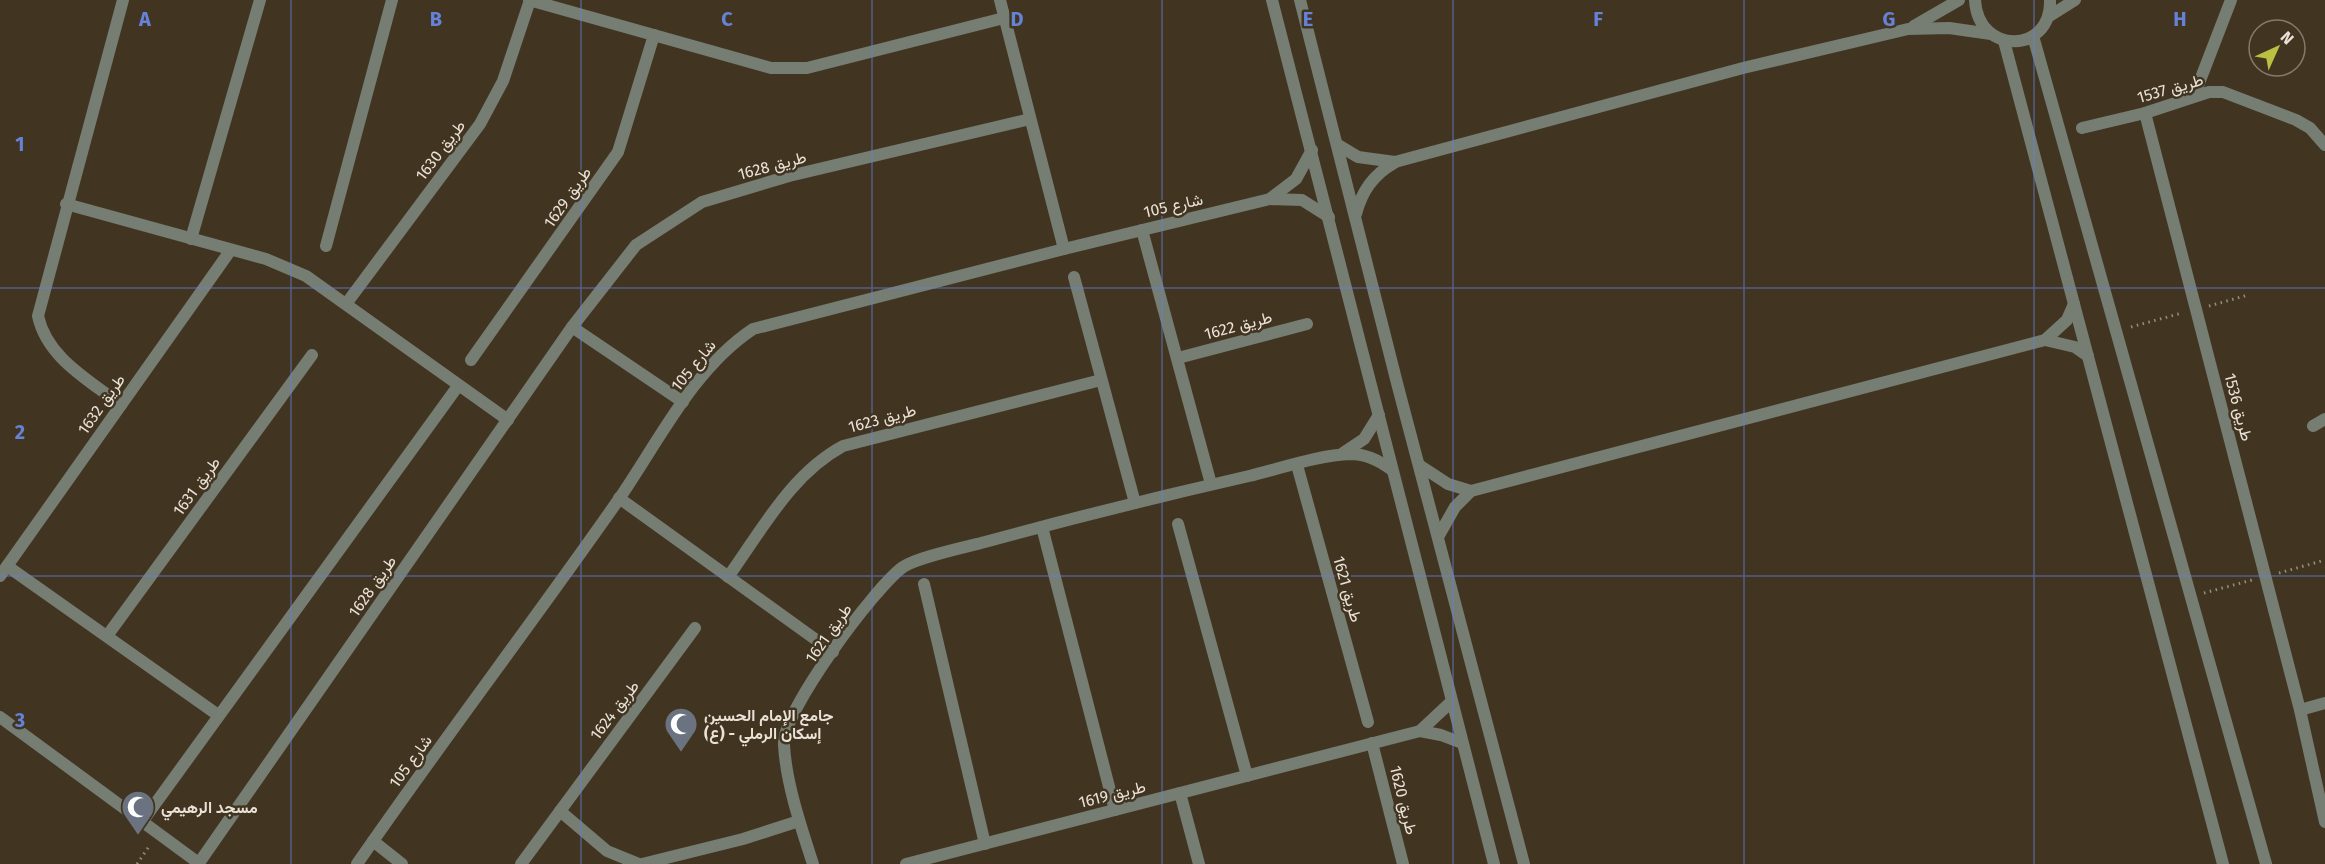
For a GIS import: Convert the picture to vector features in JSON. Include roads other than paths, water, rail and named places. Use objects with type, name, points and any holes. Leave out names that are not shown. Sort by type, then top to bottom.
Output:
[{"type":"street","points":[[121,405],[50,348],[41,333],[38,316],[66,204],[123,0]]},
{"type":"street","points":[[190,238],[260,0]]},
{"type":"street","points":[[326,246],[392,0]]},
{"type":"street","points":[[529,0],[771,68],[807,68],[1004,18]]},
{"type":"street","name":"طريق 1630","points":[[346,303],[480,124],[503,81],[529,0]]},
{"type":"street","points":[[1000,0],[1064,249]]},
{"type":"street","points":[[1272,0],[1494,864]]},
{"type":"street","points":[[1300,0],[1524,864]]},
{"type":"street","points":[[1908,29],[1959,0]]},
{"type":"street","points":[[1975,0],[1978,19],[1991,34]]},
{"type":"street","points":[[2048,17],[2050,0]]},
{"type":"street","points":[[1356,216],[1365,189],[1373,178],[1395,162],[1743,68],[1908,29],[1949,28],[2019,41],[2032,36],[2048,17],[2075,0]]},
{"type":"street","points":[[2194,96],[2231,0]]},
{"type":"street","name":"طريق 1629","points":[[471,360],[618,152],[654,35]]},
{"type":"street","points":[[2032,36],[2265,864]]},
{"type":"street","points":[[2004,40],[2223,864]]},
{"type":"street","name":"طريق 1537","points":[[2082,128],[2145,113],[2209,92],[2235,96],[2296,120],[2310,128],[2325,145]]},
{"type":"street","name":"طريق 1536","points":[[2145,113],[2300,710],[2325,822]]},
{"type":"street","name":"طريق 1628","points":[[199,864],[572,327],[636,245],[702,202],[789,176],[1030,119]]},
{"type":"street","points":[[1338,145],[1358,158],[1395,162]]},
{"type":"street","name":"شارع 105","points":[[1270,199],[1296,178],[1312,150]]},
{"type":"street","name":"شارع 105","points":[[357,864],[619,498],[683,402],[729,346],[753,329],[1270,199],[1302,200],[1329,217]]},
{"type":"street","points":[[66,204],[230,251],[266,259],[306,276],[508,420]]},
{"type":"street","points":[[1142,230],[1211,484]]},
{"type":"street","name":"طريق 1632","points":[[4,571],[230,251]]},
{"type":"street","points":[[1074,277],[1135,503]]},
{"type":"street","points":[[1438,537],[1455,507],[1471,491],[2045,340],[2067,321],[2074,304]]},
{"type":"street","name":"طريق 1622","points":[[1178,358],[1307,324]]},
{"type":"street","points":[[572,327],[683,402]]},
{"type":"street","points":[[2045,340],[2075,347],[2088,356]]},
{"type":"street","name":"طريق 1631","points":[[107,636],[312,355]]},
{"type":"street","name":"طريق 1623","points":[[728,578],[803,474],[821,458],[843,446],[1101,380]]},
{"type":"street","points":[[142,822],[458,386]]},
{"type":"street","name":"طريق 1621","points":[[1340,455],[1364,439],[1379,415]]},
{"type":"street","points":[[2313,426],[2325,419]]},
{"type":"street","name":"طريق 1621","points":[[813,864],[799,821],[783,744],[788,722],[833,652],[885,582],[905,566],[1135,503],[1340,455],[1368,456],[1392,470]]},
{"type":"street","name":"طريق 1621","points":[[1297,465],[1368,722]]},
{"type":"street","points":[[1419,465],[1437,478],[1471,491]]},
{"type":"street","points":[[619,498],[833,652]]},
{"type":"street","points":[[1178,524],[1247,776]]},
{"type":"street","points":[[1042,527],[1115,810]]},
{"type":"street","points":[[4,571],[107,636],[218,715]]},
{"type":"street","points":[[924,584],[986,844]]},
{"type":"street","name":"طريق 1624","points":[[521,864],[695,628]]},
{"type":"street","name":"طريق 1619","points":[[1420,731],[1451,702]]},
{"type":"street","points":[[2300,710],[2325,703]]},
{"type":"street","points":[[0,717],[199,864]]},
{"type":"street","name":"طريق 1619","points":[[906,864],[1420,731],[1442,735],[1462,743]]},
{"type":"street","name":"طريق 1620","points":[[1372,743],[1403,864]]},
{"type":"street","points":[[1180,793],[1199,864]]},
{"type":"street","points":[[560,811],[607,851],[640,864],[743,839],[799,821]]},
{"type":"street","points":[[373,841],[402,864]]},
{"type":"place","name":"جامع الإمام الحسين (ع) - إسكان الرملي","points":[[681,753]]},
{"type":"place","name":"مسجد الرهيمي","points":[[138,836]]}]
